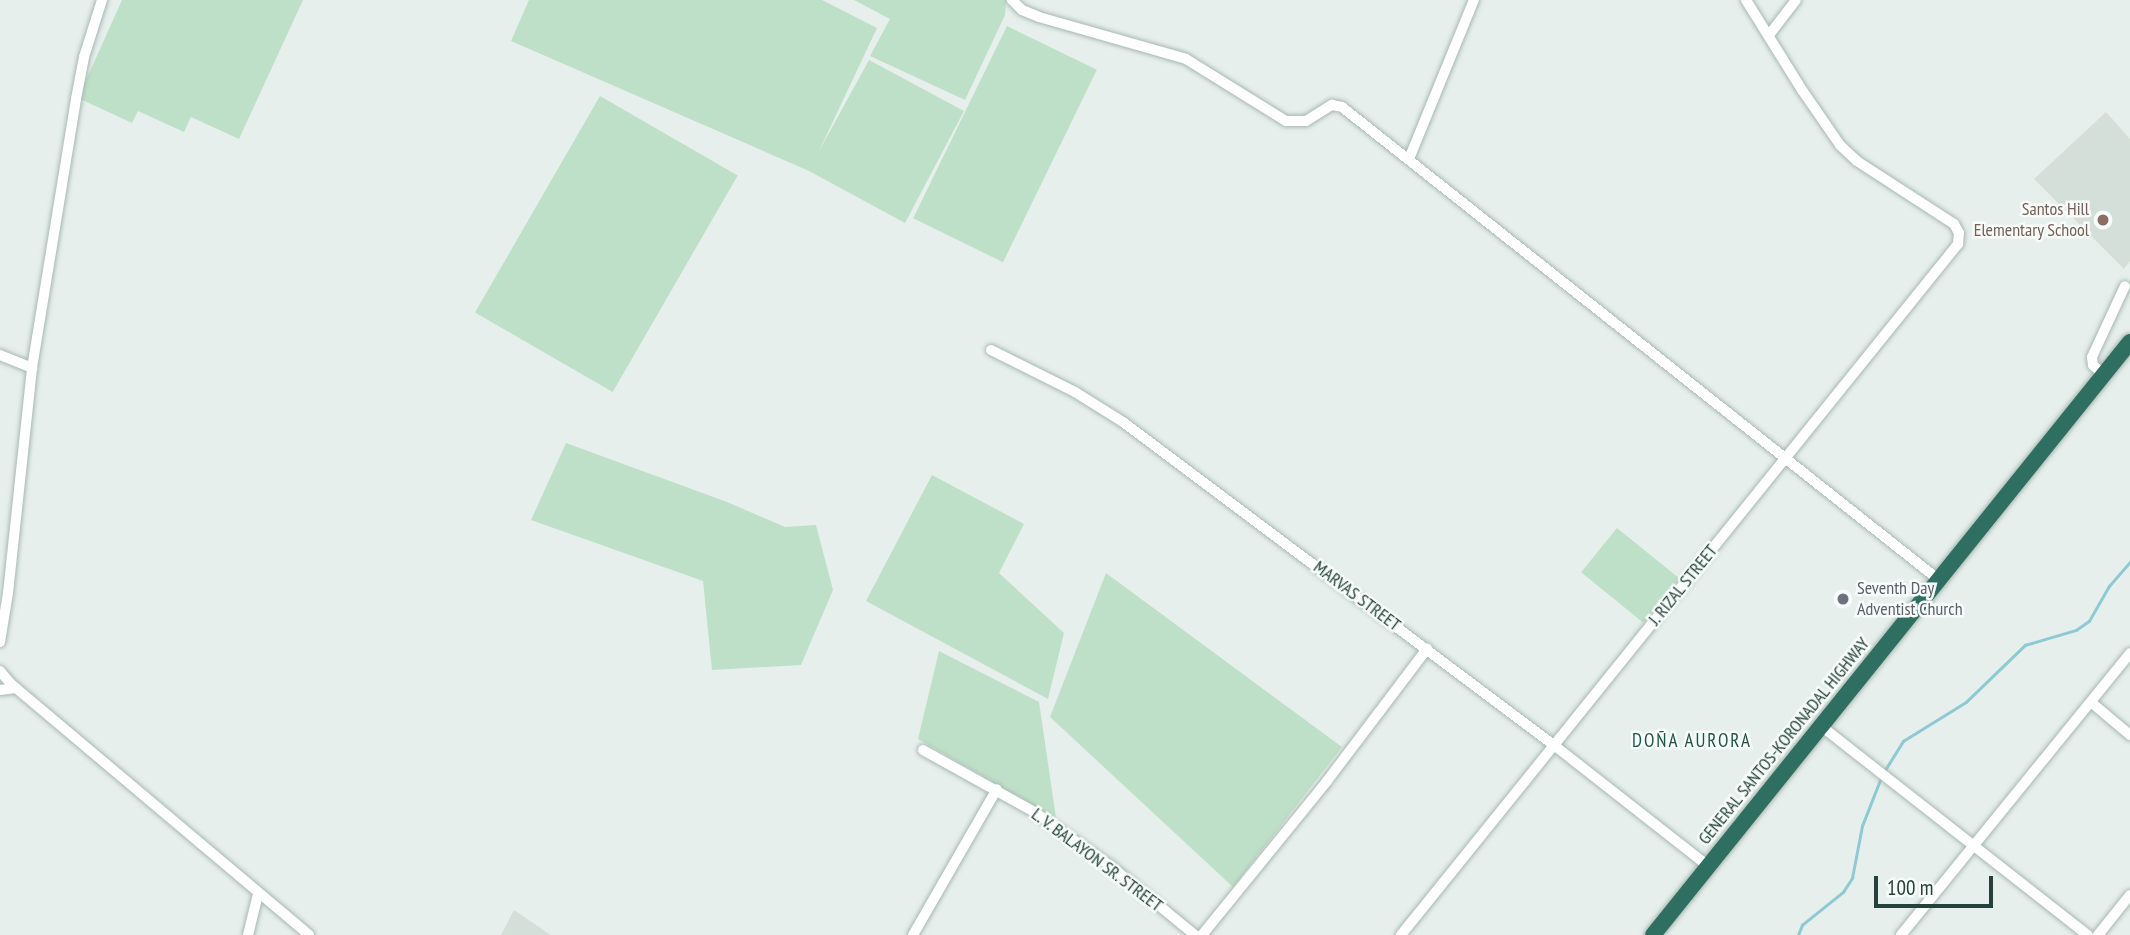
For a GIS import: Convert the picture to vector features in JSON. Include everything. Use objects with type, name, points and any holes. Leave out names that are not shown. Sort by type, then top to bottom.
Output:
[{"type":"highway","name":"GENERAL SANTOS-KORONADAL HIGHWAY","points":[[1653,935],[2130,342]]},
{"type":"street","points":[[0,642],[32,368],[76,99],[84,57],[102,0]]},
{"type":"street","points":[[1012,0],[1021,10],[1039,17],[1186,59],[1286,121],[1306,121],[1332,104],[1342,107],[1939,580]]},
{"type":"street","points":[[1409,159],[1475,0]]},
{"type":"street","points":[[1746,0],[1769,35],[1796,0]]},
{"type":"street","name":"J. RIZAL STREET","points":[[1401,935],[1958,244],[1959,233],[1954,225],[1857,161],[1840,145],[1802,90],[1769,35]]},
{"type":"street","points":[[2104,375],[2093,365],[2092,357],[2125,286]]},
{"type":"street","name":"MARVAS STREET","points":[[991,350],[1100,406],[1555,746],[1708,866]]},
{"type":"street","points":[[0,355],[32,368]]},
{"type":"street","points":[[1202,935],[1327,781],[1426,649]]},
{"type":"street","points":[[1901,935],[2130,653]]},
{"type":"street","points":[[0,671],[16,688],[309,935]]},
{"type":"street","points":[[0,690],[16,688]]},
{"type":"street","points":[[2092,703],[2130,735]]},
{"type":"street","points":[[1821,726],[2088,935]]},
{"type":"street","name":"L. V. BALAYON SR. STREET","points":[[923,750],[997,789],[1088,849],[1195,935]]},
{"type":"street","points":[[913,935],[997,789]]},
{"type":"street","points":[[248,935],[258,894]]},
{"type":"street","points":[[2098,935],[2130,895]]},
{"type":"shaded area","name":"Santos Hill Elementary School","points":[[2106,112],[2130,139],[2130,261],[2124,269],[2034,179]]},
{"type":"shaded area","points":[[514,910],[551,935],[501,935]]},
{"type":"green space","points":[[122,0],[303,0],[239,139],[191,117],[184,132],[138,111],[132,123],[78,98]]},
{"type":"green space","points":[[529,0],[822,0],[877,28],[819,151],[869,60],[964,111],[905,223],[809,171],[511,41]]},
{"type":"green space","points":[[854,0],[1006,0],[1005,15],[965,100],[870,56],[890,19]]},
{"type":"green space","points":[[1007,26],[1097,70],[1003,262],[913,218]]},
{"type":"green space","points":[[600,96],[738,176],[613,392],[475,313]]},
{"type":"green space","points":[[566,443],[727,502],[785,527],[816,525],[833,590],[801,665],[712,670],[703,581],[531,520]]},
{"type":"green space","points":[[932,475],[1024,524],[999,573],[1064,633],[1048,699],[866,601]]},
{"type":"green space","points":[[1617,528],[1679,578],[1643,623],[1581,572]]},
{"type":"green space","points":[[1106,573],[1342,747],[1233,887],[1050,717]]},
{"type":"green space","points":[[939,651],[1039,702],[1056,818],[918,739]]},
{"type":"waterway","points":[[1885,770],[1903,741],[1966,702],[2025,645],[2076,630],[2089,621],[2109,586],[2130,562]]},
{"type":"waterway","points":[[1798,935],[1802,925],[1843,892],[1852,878],[1862,826],[1880,780]]},
{"type":"place","name":"Santos Hill Elementary School","points":[[2103,220]]},
{"type":"place","name":"Seventh Day Adventist Church","points":[[1843,599]]},
{"type":"district","name":"DOÑA AURORA","points":[[1692,741]]}]
